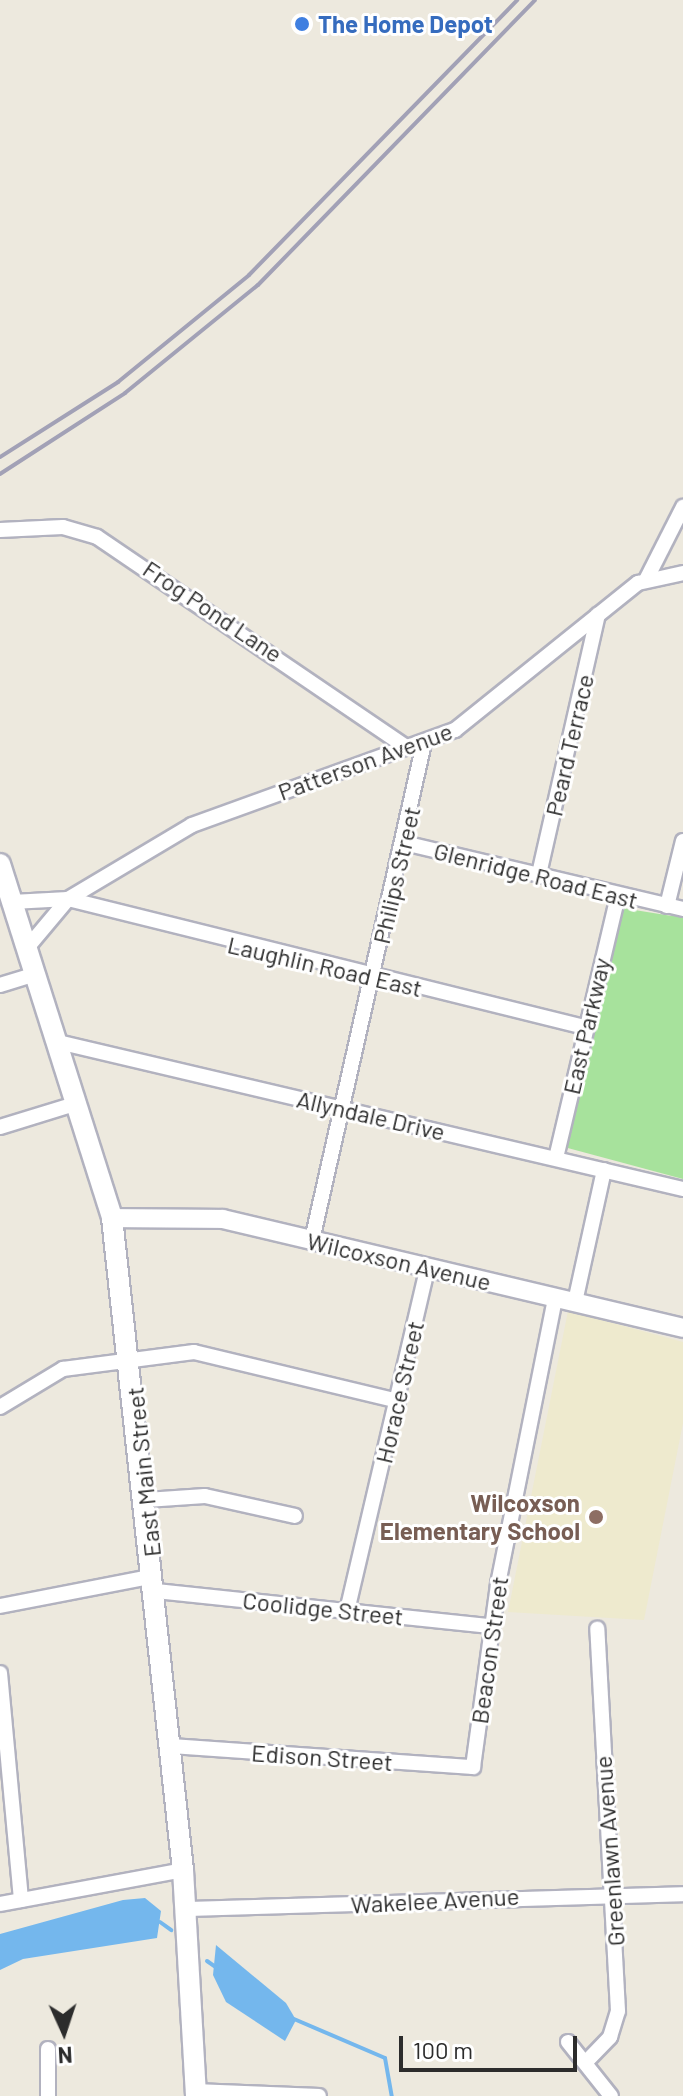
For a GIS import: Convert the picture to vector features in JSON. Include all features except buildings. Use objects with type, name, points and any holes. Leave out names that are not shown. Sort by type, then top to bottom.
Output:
[{"type":"main road","name":"East Main Street","points":[[0,864],[112,1218],[131,1357],[187,1909],[196,2094]]},
{"type":"street","points":[[647,578],[683,507]]},
{"type":"street","name":"Frog Pond Lane","points":[[0,530],[76,529],[131,555],[406,747]]},
{"type":"street","name":"Patterson Avenue","points":[[27,948],[68,899],[192,825],[424,743],[479,713],[647,578],[683,573]]},
{"type":"street","name":"Peard Terrace","points":[[539,874],[599,615]]},
{"type":"street","name":"Philips Street","points":[[312,1240],[404,843],[424,743]]},
{"type":"street","points":[[667,906],[683,841]]},
{"type":"street","name":"Glenridge Road East","points":[[404,843],[683,909]]},
{"type":"street","name":"East Parkway","points":[[556,1158],[584,1027],[618,895]]},
{"type":"street","name":"Patterson Avenue","points":[[12,902],[68,899]]},
{"type":"street","name":"Laughlin Road East","points":[[68,899],[372,977],[584,1027]]},
{"type":"street","points":[[0,985],[36,974]]},
{"type":"street","name":"Allyndale Drive","points":[[58,1042],[683,1189]]},
{"type":"street","points":[[0,1127],[78,1103]]},
{"type":"street","points":[[575,1302],[604,1170]]},
{"type":"street","name":"Wilcoxson Avenue","points":[[112,1218],[211,1218],[683,1328]]},
{"type":"street","name":"Horace Street","points":[[347,1611],[428,1267]]},
{"type":"street","name":"Beacon Street","points":[[473,1767],[490,1626],[555,1298]]},
{"type":"street","points":[[0,1407],[51,1373],[131,1357],[194,1352],[398,1401]]},
{"type":"street","points":[[146,1500],[205,1496],[295,1516]]},
{"type":"street","name":"Coolidge Street","points":[[0,1606],[155,1583],[347,1611],[490,1626]]},
{"type":"street","name":"Greenlawn Avenue","points":[[586,2062],[617,2020],[597,1629]]},
{"type":"street","points":[[0,1673],[21,1900]]},
{"type":"street","name":"Edison Street","points":[[171,1746],[473,1767]]},
{"type":"street","points":[[0,1904],[183,1870]]},
{"type":"street","name":"Wakelee Avenue","points":[[187,1909],[612,1891],[683,1894]]},
{"type":"street","points":[[568,2042],[611,2096]]},
{"type":"street","points":[[48,2049],[48,2096]]},
{"type":"street","points":[[196,2094],[319,2096]]},
{"type":"shaded area","name":"Wilcoxson Elementary School","points":[[568,1311],[683,1342],[683,1423],[644,1620],[508,1612]]},
{"type":"green space","points":[[677,905],[683,907],[683,1179],[564,1147],[622,908],[672,916]]},
{"type":"water","points":[[145,1898],[161,1911],[157,1938],[23,1959],[0,1970],[0,1934],[123,1900]]},
{"type":"water","points":[[216,1945],[286,2003],[296,2020],[285,2041],[226,2002],[213,1975]]},
{"type":"waterway","points":[[160,1922],[171,1930]]},
{"type":"waterway","points":[[207,1961],[217,1968]]},
{"type":"waterway","points":[[294,2019],[385,2058],[392,2096]]},
{"type":"railway","points":[[0,457],[118,382],[249,275],[517,0]]},
{"type":"railway","points":[[0,474],[125,393],[258,285],[535,0]]},
{"type":"place","name":"The Home Depot","points":[[302,24]]},
{"type":"place","name":"Wilcoxson Elementary School","points":[[596,1517]]}]
